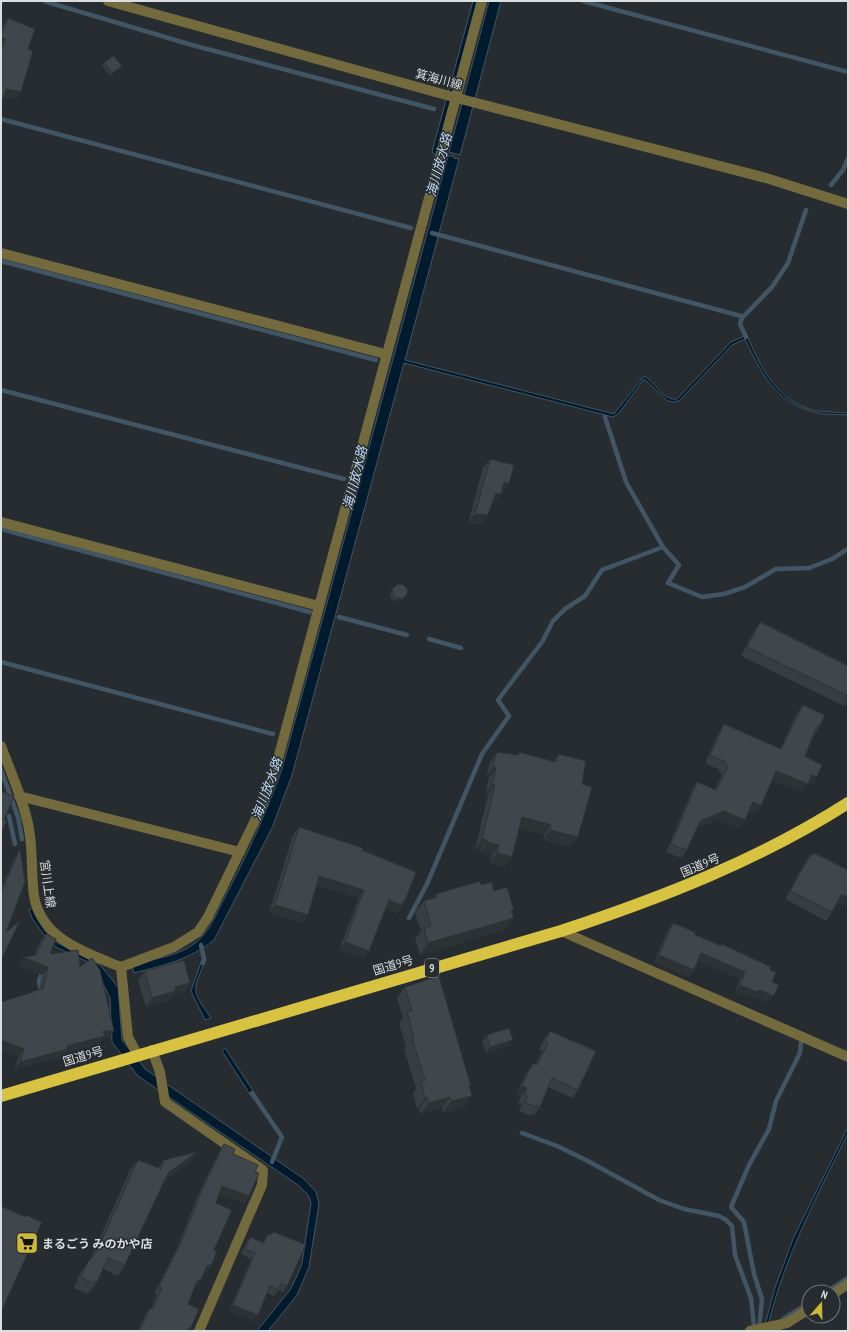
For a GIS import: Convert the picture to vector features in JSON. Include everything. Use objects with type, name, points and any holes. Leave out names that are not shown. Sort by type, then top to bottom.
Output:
[{"type":"highway","name":"国道9号","points":[[1,1096],[137,1054],[561,931],[641,904],[726,870],[822,820],[848,803]]},
{"type":"street","name":"箕海川線","points":[[108,1],[457,98],[766,178],[848,204]]},
{"type":"street","points":[[137,1054],[128,1037],[121,967],[174,947],[198,932],[240,852],[262,806],[279,755],[385,354],[457,98],[482,1]]},
{"type":"street","points":[[1,253],[385,354]]},
{"type":"street","points":[[1,522],[319,606]]},
{"type":"street","name":"宮川上線","points":[[1,746],[19,796],[29,831],[34,896],[40,915],[50,930],[74,947],[121,967]]},
{"type":"street","points":[[19,796],[240,852]]},
{"type":"street","points":[[561,931],[848,1057]]},
{"type":"street","points":[[152,1050],[160,1072],[165,1102],[263,1170],[262,1185],[199,1331]]},
{"type":"street","points":[[750,1331],[787,1323],[801,1314]]},
{"type":"water","points":[[473,1],[477,1],[436,155],[432,152]]},
{"type":"water","points":[[489,1],[501,1],[460,155],[449,152]]},
{"type":"water","points":[[448,156],[454,156],[454,158],[459,159],[405,360],[614,414],[644,376],[667,397],[677,399],[731,342],[747,335],[765,372],[782,393],[792,401],[817,411],[848,413],[848,415],[814,412],[789,401],[770,384],[763,374],[745,339],[732,345],[679,401],[668,401],[644,379],[619,413],[613,417],[404,363],[292,775],[272,828],[214,940],[205,947],[186,957],[134,973],[132,967],[137,963],[165,957],[179,952],[191,946],[203,936],[215,917],[248,850],[276,786],[282,769]]},
{"type":"water","points":[[32,908],[45,931],[54,941],[100,965],[118,987],[122,1040],[145,1069],[304,1179],[316,1192],[319,1204],[309,1267],[297,1295],[268,1331],[257,1331],[290,1290],[302,1264],[311,1203],[308,1195],[298,1185],[138,1076],[112,1042],[110,998],[98,973],[88,962],[56,947],[47,939],[32,918],[29,910]]},
{"type":"water","points":[[203,957],[206,958],[196,984],[196,990],[200,1001],[211,1018],[205,1020],[191,991]]},
{"type":"water","points":[[225,1048],[257,1097],[253,1099],[222,1051]]},
{"type":"water","points":[[848,1127],[848,1133],[803,1227],[783,1275],[768,1325],[765,1325],[775,1288],[793,1239]]},
{"type":"building","points":[[8,18],[35,29],[28,49],[33,51],[21,92],[6,89],[1,105],[1,53],[5,39],[1,36]]},
{"type":"building","points":[[114,56],[122,66],[112,73],[104,62]]},
{"type":"building","points":[[490,459],[514,465],[509,484],[504,482],[501,494],[496,493],[488,515],[475,514]]},
{"type":"building","points":[[398,584],[404,585],[408,590],[406,596],[402,599],[397,598],[392,594],[393,588]]},
{"type":"building","points":[[760,622],[848,666],[848,696],[747,647]]},
{"type":"building","points":[[803,705],[825,715],[819,727],[817,726],[805,756],[822,765],[817,777],[812,775],[808,784],[776,771],[761,806],[753,802],[745,820],[724,811],[700,821],[687,850],[671,844],[697,782],[716,790],[728,766],[724,764],[726,762],[710,755],[724,724],[781,749]]},
{"type":"building","points":[[497,752],[518,755],[519,752],[556,762],[559,754],[586,761],[582,784],[592,787],[578,837],[550,830],[551,825],[522,817],[512,857],[497,853],[499,845],[482,839],[495,785],[492,784],[496,768],[493,767]]},
{"type":"building","points":[[1,791],[14,797],[4,820],[7,821],[1,833]]},
{"type":"building","points":[[299,827],[363,848],[362,850],[416,872],[405,901],[403,900],[401,905],[389,900],[369,951],[345,942],[364,890],[319,876],[308,915],[275,905]]},
{"type":"building","points":[[20,849],[25,882],[6,932],[20,921],[1,960],[1,893]]},
{"type":"building","points":[[814,853],[848,870],[848,897],[841,895],[832,912],[792,892],[791,889],[811,854],[813,855]]},
{"type":"building","points":[[480,881],[481,885],[492,882],[494,891],[507,887],[514,910],[511,911],[514,918],[428,943],[424,928],[431,926],[424,901],[437,897],[436,894]]},
{"type":"building","points":[[673,923],[695,932],[694,934],[721,946],[722,944],[771,967],[770,970],[776,972],[772,982],[779,985],[774,996],[740,985],[745,972],[701,953],[694,970],[659,955]]},
{"type":"building","points":[[46,934],[56,939],[50,954],[78,950],[80,967],[92,958],[100,970],[114,1031],[103,1031],[105,1036],[67,1046],[68,1049],[20,1062],[24,1049],[1,1040],[1,1002],[43,989],[48,967],[23,957],[36,955]]},
{"type":"building","points":[[184,960],[190,983],[175,987],[176,991],[152,998],[145,971]]},
{"type":"building","points":[[439,976],[471,1086],[469,1086],[472,1096],[451,1101],[450,1097],[429,1103],[427,1097],[425,1098],[421,1082],[425,1080],[412,1038],[414,1037],[407,1012],[412,1011],[405,987]]},
{"type":"building","points":[[509,1028],[513,1040],[490,1047],[487,1035]]},
{"type":"building","points":[[550,1031],[596,1051],[578,1090],[552,1078],[540,1107],[537,1105],[536,1107],[525,1102],[528,1096],[524,1095],[527,1088],[522,1086],[533,1063],[537,1065],[548,1043],[545,1041]]},
{"type":"building","points":[[224,1144],[235,1149],[233,1154],[258,1165],[255,1172],[259,1174],[249,1196],[222,1186],[216,1203],[232,1210],[214,1250],[217,1251],[212,1264],[207,1266],[201,1280],[197,1281],[188,1304],[199,1309],[190,1329],[188,1328],[187,1331],[140,1331],[150,1308],[153,1309],[162,1288],[159,1286],[182,1240],[202,1190]]},
{"type":"building","points":[[197,1152],[168,1173],[125,1265],[108,1258],[97,1282],[95,1281],[94,1284],[81,1277],[87,1263],[96,1253],[138,1160],[161,1169],[164,1160]]},
{"type":"building","points":[[1,1206],[25,1217],[26,1215],[42,1222],[1,1312]]},
{"type":"building","points":[[274,1232],[306,1245],[287,1286],[282,1283],[278,1290],[270,1286],[258,1315],[233,1305],[255,1253],[245,1249],[250,1237],[264,1243],[267,1235]]},
{"type":"waterway","points":[[44,1],[192,45],[434,109]]},
{"type":"waterway","points":[[583,1],[848,72]]},
{"type":"waterway","points":[[1,119],[411,228]]},
{"type":"waterway","points":[[831,185],[843,170],[848,158]]},
{"type":"waterway","points":[[746,337],[740,324],[742,318],[772,287],[788,263],[806,210]]},
{"type":"waterway","points":[[432,233],[741,316]]},
{"type":"waterway","points":[[1,261],[376,360]]},
{"type":"waterway","name":"海川放水路","points":[[1,390],[344,479]]},
{"type":"waterway","points":[[605,417],[626,482],[663,547],[679,565],[668,583],[702,597],[724,594],[745,587],[776,569],[809,568],[832,559],[848,549]]},
{"type":"waterway","points":[[1,529],[310,612]]},
{"type":"waterway","points":[[409,918],[427,884],[482,754],[509,716],[498,700],[542,642],[553,621],[565,609],[585,596],[602,570],[663,547]]},
{"type":"waterway","points":[[339,617],[407,635]]},
{"type":"waterway","points":[[429,639],[461,648]]},
{"type":"waterway","points":[[1,662],[273,734]]},
{"type":"waterway","points":[[1,770],[18,817],[22,839]]},
{"type":"waterway","points":[[9,816],[15,844]]},
{"type":"waterway","points":[[201,945],[204,959],[203,963]]},
{"type":"waterway","points":[[41,993],[39,981],[43,970]]},
{"type":"waterway","points":[[759,1329],[762,1299],[754,1274],[744,1222],[731,1207],[749,1165],[769,1129],[776,1101],[800,1053],[801,1042]]},
{"type":"waterway","points":[[252,1093],[282,1137],[272,1162]]},
{"type":"waterway","points":[[522,1133],[557,1146],[586,1160],[659,1200],[684,1209],[719,1216],[726,1220],[732,1226],[735,1255],[751,1298],[754,1326]]},
{"type":"waterway","points":[[839,1284],[848,1278]]},
{"type":"waterway","points":[[779,1331],[783,1319],[801,1308]]},
{"type":"place","name":"まるごう みのかや店","points":[[27,1243]]}]
